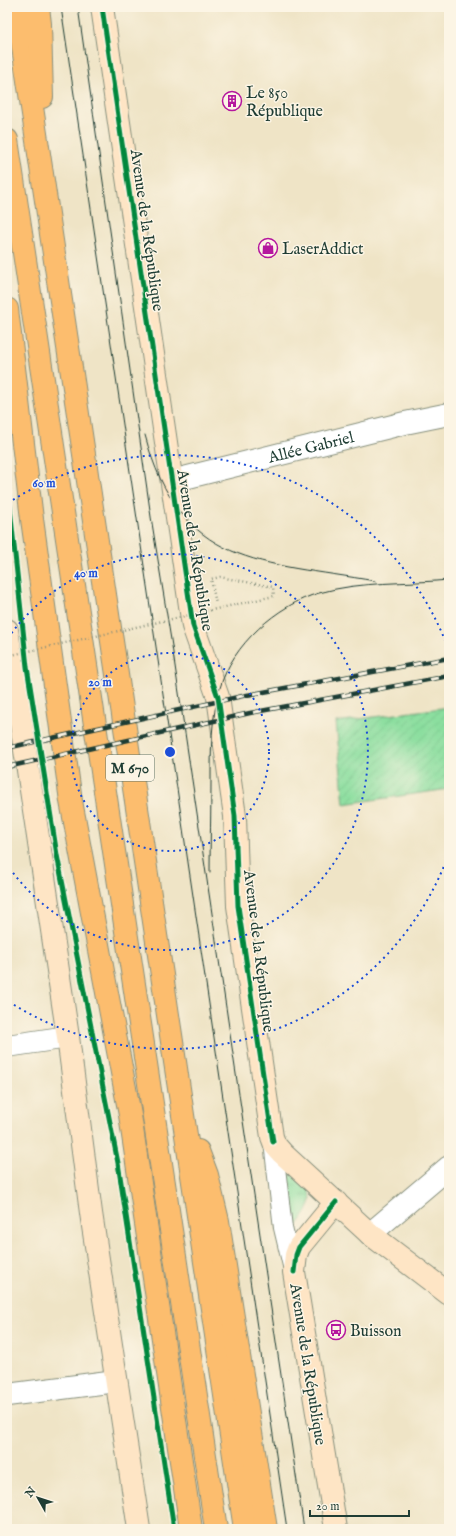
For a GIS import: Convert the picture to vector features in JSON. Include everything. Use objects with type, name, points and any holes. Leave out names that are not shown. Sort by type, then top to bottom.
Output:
[{"type":"main road","name":"M 670","points":[[17,7],[245,1529]]},
{"type":"main road","points":[[38,7],[40,24],[45,196]]},
{"type":"main road","name":"M 670","points":[[7,140],[216,1529]]},
{"type":"main road","points":[[7,310],[32,519],[71,801],[130,1115],[191,1529]]},
{"type":"main road","points":[[180,1099],[207,1175],[218,1221],[266,1529]]},
{"type":"street","name":"Avenue de la République","points":[[102,7],[193,626],[218,696],[235,816],[238,906],[273,1142]]},
{"type":"street","name":"Allée Gabriel","points":[[172,481],[404,423],[449,414]]},
{"type":"street","points":[[7,630],[68,1037],[91,1213],[139,1529]]},
{"type":"street","points":[[7,1046],[68,1037]]},
{"type":"street","points":[[273,1142],[287,1158],[370,1234],[449,1294]]},
{"type":"street","points":[[370,1234],[449,1167]]},
{"type":"street","name":"Avenue de la République","points":[[336,1202],[299,1247],[294,1272],[336,1529]]},
{"type":"street","points":[[7,1395],[116,1380]]},
{"type":"lane","points":[[273,1142],[283,1228],[294,1272]]},
{"type":"path","points":[[7,656],[274,596],[273,587],[220,577],[211,579],[216,604]]},
{"type":"path","points":[[25,646],[26,660]]},
{"type":"green space","points":[[449,707],[449,789],[344,804],[336,722]]},
{"type":"green space","points":[[281,1168],[303,1182],[309,1189],[311,1196],[310,1204],[306,1213],[291,1233]]},
{"type":"tram line","points":[[61,7],[287,1529]]},
{"type":"tram line","points":[[78,7],[151,517],[172,646],[304,1529]]},
{"type":"tram line","points":[[145,435],[160,479],[180,511],[203,534],[230,550],[261,561],[375,581]]},
{"type":"tram line","points":[[210,873],[211,746],[213,723],[220,688],[226,672],[246,642],[272,617],[303,599],[319,593],[351,586],[449,580]]},
{"type":"railway","points":[[7,748],[247,695],[449,658]]},
{"type":"railway","points":[[7,767],[250,713],[449,676]]},
{"type":"cycle path","points":[[102,7],[193,626],[218,697],[235,816],[238,906],[273,1142]]},
{"type":"cycle path","points":[[7,480],[27,667],[57,855],[118,1163],[174,1529]]},
{"type":"cycle path","points":[[294,1272],[296,1255],[299,1247],[336,1202]]},
{"type":"place","name":"Le 850 République","points":[[232,101]]},
{"type":"place","name":"LaserAddict","points":[[268,248]]},
{"type":"place","name":"Buisson","points":[[336,1330]]}]
